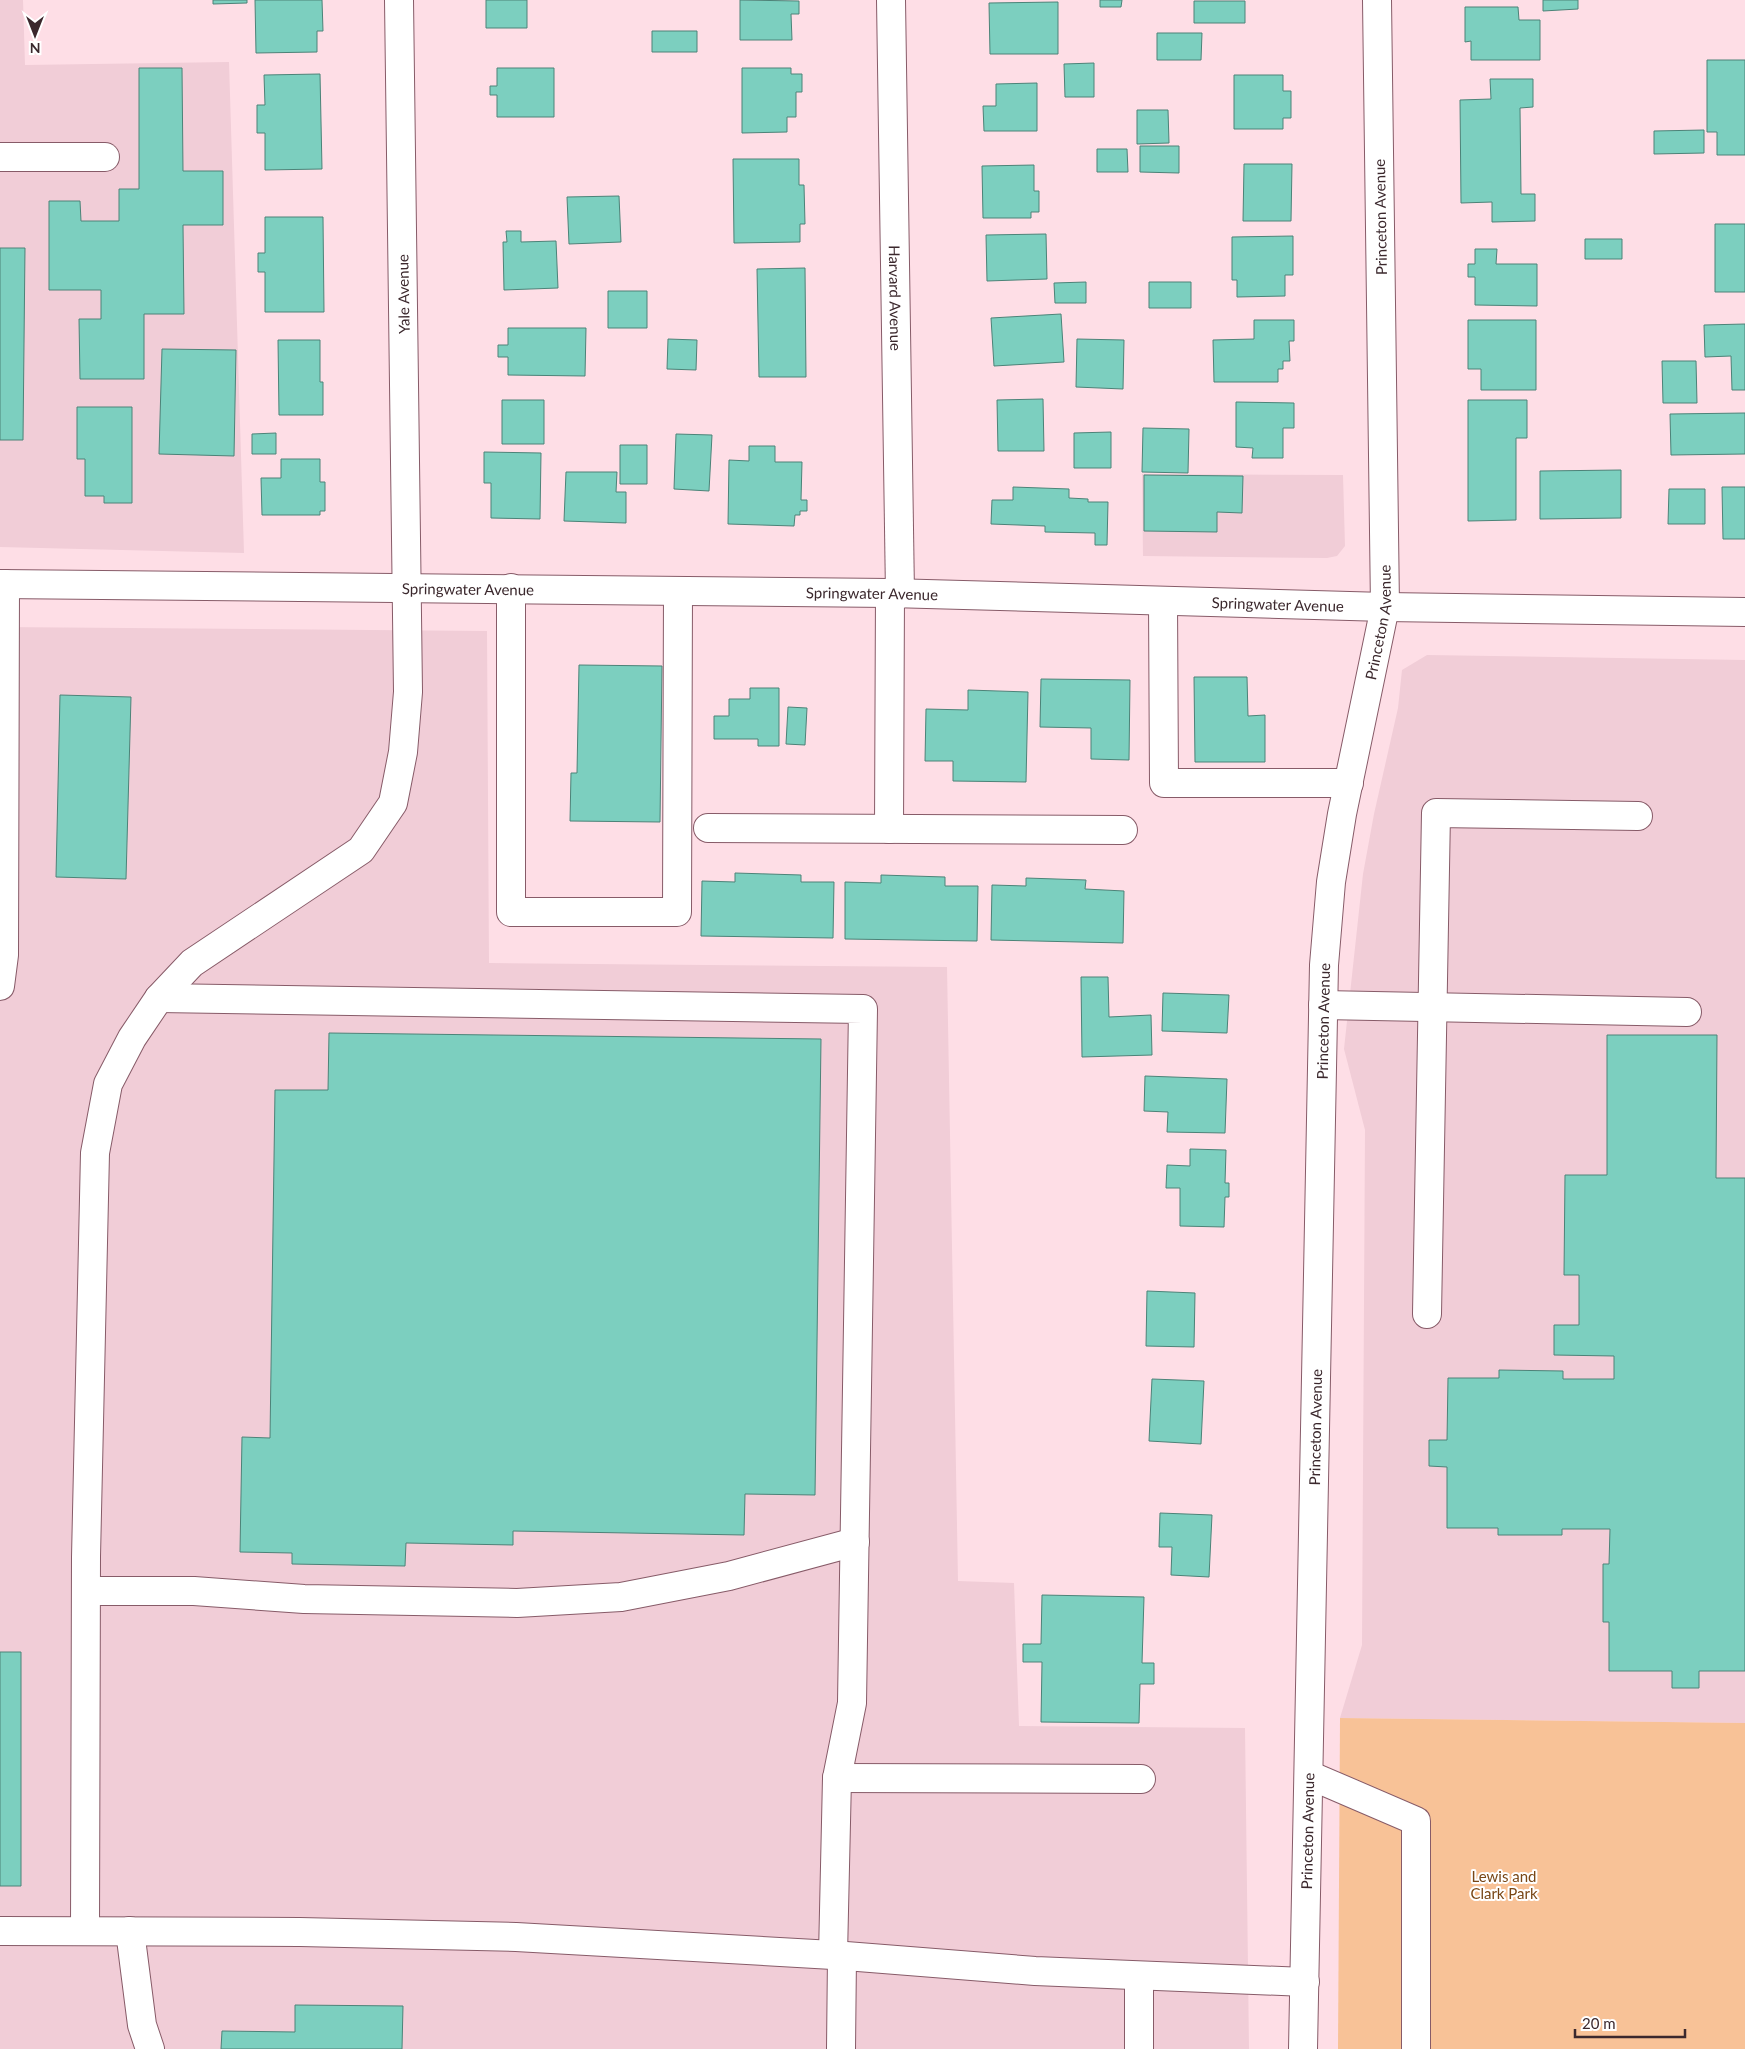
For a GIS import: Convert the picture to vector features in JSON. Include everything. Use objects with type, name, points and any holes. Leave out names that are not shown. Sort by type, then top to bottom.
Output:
[{"type":"street","name":"Yale Avenue","points":[[85,1931],[86,1557],[95,1152],[108,1084],[132,1038],[159,998],[192,963],[361,850],[393,803],[403,752],[408,692],[399,0]]},
{"type":"street","name":"Harvard Avenue","points":[[889,829],[895,594],[891,0]]},
{"type":"street","name":"Princeton Avenue","points":[[1303,2049],[1324,965],[1331,882],[1349,782],[1385,607],[1377,0]]},
{"type":"street","points":[[0,157],[105,158]]},
{"type":"street","name":"Springwater Avenue","points":[[2,584],[511,588],[895,594],[1385,607],[1745,612]]},
{"type":"street","points":[[0,986],[2,955],[2,584]]},
{"type":"street","points":[[511,588],[511,912],[677,912],[678,591]]},
{"type":"street","points":[[1163,601],[1164,782],[1349,782]]},
{"type":"street","points":[[1427,1314],[1436,813],[1638,816]]},
{"type":"street","points":[[708,828],[1123,830]]},
{"type":"street","points":[[159,998],[863,1009],[852,1703],[837,1778],[840,2049]]},
{"type":"street","points":[[1323,1005],[1687,1012]]},
{"type":"street","points":[[86,1591],[194,1591],[304,1599],[489,1603],[612,1598],[730,1576],[855,1542]]},
{"type":"street","points":[[1309,1775],[1416,1821],[1416,2049]]},
{"type":"street","points":[[837,1778],[1141,1779]]},
{"type":"street","points":[[0,1931],[300,1932],[516,1937],[838,1956],[1025,1970],[1305,1982]]},
{"type":"street","points":[[130,1931],[142,2025],[150,2049]]},
{"type":"street","points":[[1139,1976],[1139,2049]]},
{"type":"shaded area","points":[[0,0],[23,0],[25,65],[229,62],[244,553],[0,547]]},
{"type":"shaded area","points":[[1142,474],[1343,475],[1345,546],[1337,556],[1327,558],[1143,556]]},
{"type":"shaded area","points":[[0,627],[487,631],[489,963],[947,967],[958,1581],[1014,1583],[1019,1726],[1245,1728],[1249,2049],[0,2049]]},
{"type":"shaded area","points":[[1427,655],[1745,660],[1745,1723],[1340,1718],[1362,1645],[1365,1130],[1344,1049],[1363,874],[1374,814],[1398,708],[1402,670]]},
{"type":"green space","name":"Lewis and Clark Park","points":[[1340,1718],[1745,1723],[1745,2049],[1338,2049]]},
{"type":"building","points":[[213,0],[247,0],[247,3],[213,4]]},
{"type":"building","points":[[255,0],[322,0],[323,31],[317,31],[317,52],[256,53]]},
{"type":"building","points":[[486,0],[527,0],[527,28],[486,28]]},
{"type":"building","points":[[740,0],[799,1],[799,14],[791,14],[792,40],[740,40]]},
{"type":"building","points":[[1100,0],[1122,0],[1121,7],[1100,7]]},
{"type":"building","points":[[1543,0],[1578,0],[1578,9],[1543,11]]},
{"type":"building","points":[[1194,1],[1245,1],[1245,23],[1194,23]]},
{"type":"building","points":[[1058,2],[1058,54],[990,54],[989,3]]},
{"type":"building","points":[[1465,7],[1518,7],[1519,20],[1540,20],[1540,60],[1471,60],[1471,41],[1465,42]]},
{"type":"building","points":[[652,31],[697,31],[697,52],[652,52]]},
{"type":"building","points":[[1157,33],[1202,33],[1201,60],[1157,60]]},
{"type":"building","points":[[1707,60],[1745,60],[1745,155],[1717,155],[1717,132],[1707,132]]},
{"type":"building","points":[[1094,63],[1094,97],[1065,97],[1064,64]]},
{"type":"building","points":[[139,68],[182,68],[183,171],[223,171],[223,225],[183,225],[184,314],[144,314],[144,379],[80,379],[79,319],[101,319],[101,290],[49,290],[49,201],[80,201],[81,221],[119,221],[119,189],[139,189]]},
{"type":"building","points":[[497,68],[554,68],[554,117],[497,117],[497,95],[490,95],[490,86],[497,86]]},
{"type":"building","points":[[742,68],[791,68],[791,74],[802,74],[802,92],[796,92],[796,117],[787,117],[787,132],[742,133]]},
{"type":"building","points":[[320,74],[322,169],[265,170],[265,133],[257,133],[257,105],[265,105],[264,75]]},
{"type":"building","points":[[1234,75],[1283,75],[1283,91],[1291,91],[1291,118],[1283,118],[1283,129],[1234,129]]},
{"type":"building","points":[[1490,79],[1533,79],[1533,107],[1520,108],[1521,194],[1535,194],[1535,221],[1492,222],[1492,202],[1461,203],[1460,100],[1491,99]]},
{"type":"building","points":[[1037,83],[1037,131],[984,131],[983,106],[996,106],[996,84]]},
{"type":"building","points":[[1137,110],[1168,110],[1169,143],[1137,144]]},
{"type":"building","points":[[1704,130],[1704,153],[1654,154],[1654,131]]},
{"type":"building","points":[[1140,146],[1179,146],[1179,173],[1140,172]]},
{"type":"building","points":[[1097,149],[1127,149],[1128,172],[1097,172]]},
{"type":"building","points":[[733,159],[799,159],[799,185],[804,185],[805,224],[800,224],[800,242],[734,243]]},
{"type":"building","points":[[1244,164],[1292,164],[1291,221],[1243,221]]},
{"type":"building","points":[[1034,165],[1034,191],[1039,191],[1039,212],[1031,212],[1031,218],[983,218],[982,166]]},
{"type":"building","points":[[619,196],[621,242],[569,244],[567,197]]},
{"type":"building","points":[[265,217],[323,217],[324,312],[265,312],[265,272],[258,272],[258,253],[265,253]]},
{"type":"building","points":[[1715,224],[1745,224],[1745,292],[1715,292]]},
{"type":"building","points":[[506,231],[521,231],[521,242],[556,241],[558,288],[504,290],[503,242],[507,242]]},
{"type":"building","points":[[1046,234],[1047,279],[987,281],[986,235]]},
{"type":"building","points":[[1293,236],[1293,275],[1285,275],[1285,296],[1237,297],[1237,280],[1232,280],[1232,237]]},
{"type":"building","points":[[1585,239],[1622,239],[1622,259],[1585,259]]},
{"type":"building","points":[[0,248],[25,248],[23,440],[0,440]]},
{"type":"building","points":[[1475,249],[1497,249],[1496,264],[1537,264],[1537,306],[1475,305],[1475,277],[1468,277],[1468,264],[1475,264]]},
{"type":"building","points":[[805,268],[806,377],[759,377],[757,269]]},
{"type":"building","points":[[1086,282],[1086,303],[1055,303],[1054,283]]},
{"type":"building","points":[[1149,282],[1191,282],[1191,308],[1149,308]]},
{"type":"building","points":[[608,291],[647,291],[647,328],[608,328]]},
{"type":"building","points":[[1061,314],[1064,362],[994,366],[991,318]]},
{"type":"building","points":[[1254,320],[1294,320],[1294,341],[1289,341],[1290,361],[1283,361],[1283,369],[1278,369],[1278,382],[1214,382],[1213,340],[1254,339]]},
{"type":"building","points":[[1468,320],[1536,320],[1536,390],[1481,390],[1481,369],[1468,369]]},
{"type":"building","points":[[1745,324],[1745,390],[1732,390],[1731,356],[1705,357],[1704,325]]},
{"type":"building","points":[[508,328],[586,328],[585,376],[508,375],[508,357],[498,357],[498,345],[508,345]]},
{"type":"building","points":[[668,339],[697,340],[696,370],[667,369]]},
{"type":"building","points":[[1077,339],[1124,340],[1123,389],[1076,387]]},
{"type":"building","points":[[278,340],[320,340],[320,382],[323,382],[323,415],[279,415]]},
{"type":"building","points":[[162,349],[236,350],[234,456],[159,454]]},
{"type":"building","points":[[1662,361],[1696,361],[1697,403],[1663,403]]},
{"type":"building","points":[[1043,399],[1044,451],[998,451],[997,400]]},
{"type":"building","points":[[502,400],[544,400],[544,444],[502,444]]},
{"type":"building","points":[[1468,400],[1527,400],[1527,438],[1516,438],[1516,520],[1468,521]]},
{"type":"building","points":[[1236,402],[1294,403],[1294,428],[1283,428],[1283,458],[1252,458],[1253,448],[1236,447]]},
{"type":"building","points":[[77,407],[132,407],[132,503],[104,503],[104,496],[85,496],[85,459],[77,459]]},
{"type":"building","points":[[1745,413],[1745,454],[1671,455],[1670,414]]},
{"type":"building","points":[[1143,428],[1189,429],[1188,473],[1142,472]]},
{"type":"building","points":[[1111,432],[1111,468],[1074,468],[1074,433]]},
{"type":"building","points":[[276,433],[276,454],[252,454],[252,434]]},
{"type":"building","points":[[676,434],[712,435],[709,491],[674,489]]},
{"type":"building","points":[[620,445],[647,445],[647,484],[620,484]]},
{"type":"building","points":[[749,446],[775,446],[775,462],[802,462],[801,500],[807,500],[807,511],[800,511],[800,515],[795,515],[794,526],[728,524],[729,460],[749,461]]},
{"type":"building","points":[[484,452],[541,453],[540,519],[491,518],[491,483],[484,483]]},
{"type":"building","points":[[281,459],[320,459],[320,482],[325,482],[325,511],[320,511],[320,515],[262,515],[261,478],[281,478]]},
{"type":"building","points":[[1621,470],[1621,518],[1540,519],[1540,471]]},
{"type":"building","points":[[566,472],[617,472],[616,492],[626,492],[626,523],[564,521]]},
{"type":"building","points":[[1144,475],[1243,476],[1242,513],[1217,512],[1217,532],[1144,531]]},
{"type":"building","points":[[1013,487],[1069,489],[1069,498],[1088,499],[1088,502],[1108,502],[1107,545],[1095,545],[1095,533],[1045,532],[1045,526],[991,524],[992,500],[1013,500]]},
{"type":"building","points":[[1722,487],[1745,487],[1745,539],[1723,539]]},
{"type":"building","points":[[1669,489],[1705,489],[1705,524],[1668,524]]},
{"type":"building","points":[[579,665],[662,666],[660,822],[570,821],[571,773],[577,773]]},
{"type":"building","points":[[1194,677],[1247,677],[1248,716],[1265,715],[1265,762],[1195,762]]},
{"type":"building","points":[[1041,679],[1130,680],[1129,760],[1091,759],[1091,728],[1040,727]]},
{"type":"building","points":[[750,688],[779,688],[779,746],[758,746],[758,739],[714,739],[714,716],[729,716],[729,699],[750,699]]},
{"type":"building","points":[[968,690],[1028,692],[1026,782],[953,781],[953,761],[925,761],[926,709],[968,710]]},
{"type":"building","points":[[60,695],[131,697],[126,879],[56,877]]},
{"type":"building","points":[[788,707],[807,708],[805,745],[786,744]]},
{"type":"building","points":[[735,873],[801,875],[801,882],[834,882],[833,938],[701,936],[702,881],[735,882]]},
{"type":"building","points":[[881,875],[945,877],[945,886],[978,886],[977,941],[845,939],[845,882],[881,883]]},
{"type":"building","points":[[1026,878],[1086,880],[1085,889],[1124,891],[1123,943],[991,940],[992,885],[1026,886]]},
{"type":"building","points":[[1081,977],[1108,977],[1109,1017],[1151,1015],[1152,1055],[1082,1057]]},
{"type":"building","points":[[1163,993],[1229,995],[1227,1033],[1162,1031]]},
{"type":"building","points":[[329,1033],[821,1039],[815,1495],[745,1494],[744,1535],[513,1531],[513,1545],[406,1543],[405,1566],[292,1564],[292,1553],[240,1552],[242,1437],[270,1438],[275,1090],[328,1090]]},
{"type":"building","points":[[1607,1035],[1717,1035],[1716,1178],[1745,1178],[1745,1671],[1699,1671],[1699,1688],[1672,1688],[1672,1671],[1609,1671],[1609,1622],[1603,1622],[1603,1564],[1609,1564],[1610,1529],[1562,1529],[1562,1535],[1498,1535],[1498,1528],[1447,1528],[1447,1467],[1429,1466],[1429,1440],[1447,1440],[1448,1378],[1499,1378],[1499,1370],[1563,1371],[1563,1379],[1614,1379],[1614,1356],[1554,1355],[1554,1325],[1579,1325],[1579,1275],[1564,1275],[1565,1175],[1607,1175]]},
{"type":"building","points":[[1145,1076],[1227,1079],[1225,1133],[1167,1132],[1168,1112],[1144,1111]]},
{"type":"building","points":[[1190,1149],[1226,1150],[1225,1183],[1229,1183],[1229,1197],[1225,1197],[1224,1227],[1180,1226],[1180,1188],[1166,1188],[1167,1165],[1190,1166]]},
{"type":"building","points":[[1147,1291],[1195,1293],[1194,1347],[1146,1346]]},
{"type":"building","points":[[1152,1379],[1204,1381],[1201,1444],[1149,1441]]},
{"type":"building","points":[[1160,1513],[1212,1515],[1209,1577],[1171,1575],[1172,1547],[1159,1547]]},
{"type":"building","points":[[1042,1595],[1144,1597],[1142,1663],[1154,1663],[1154,1684],[1140,1684],[1139,1723],[1041,1722],[1042,1662],[1023,1662],[1023,1644],[1041,1644]]},
{"type":"building","points":[[0,1652],[21,1652],[21,1886],[0,1886]]},
{"type":"building","points":[[295,2005],[403,2006],[402,2049],[221,2049],[222,2031],[295,2032]]}]
